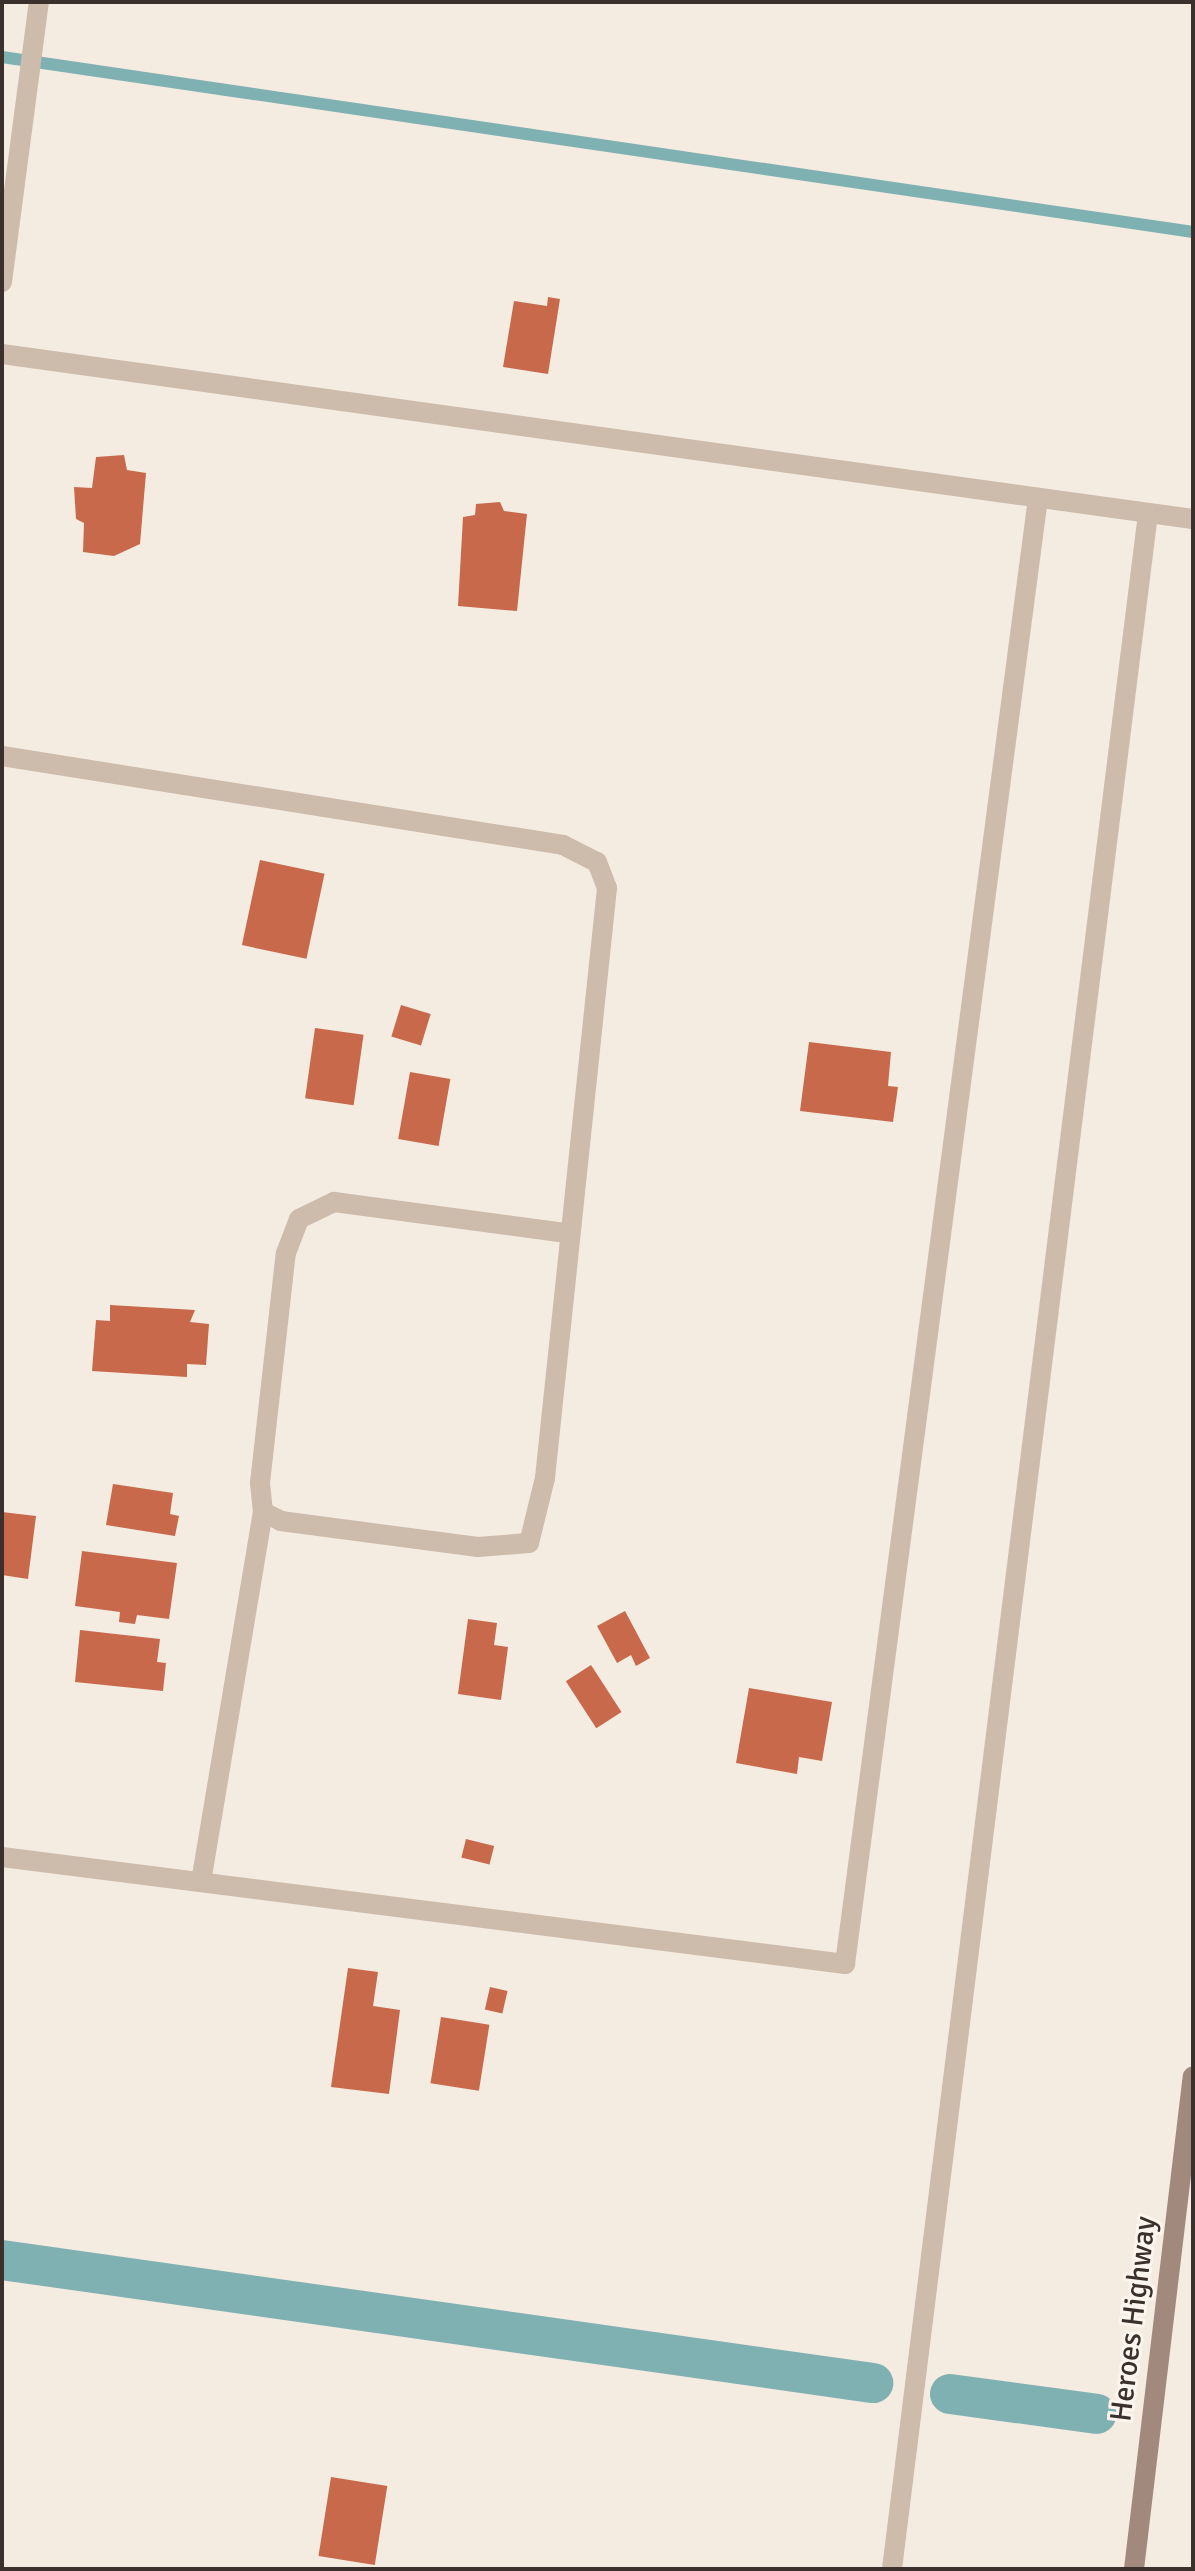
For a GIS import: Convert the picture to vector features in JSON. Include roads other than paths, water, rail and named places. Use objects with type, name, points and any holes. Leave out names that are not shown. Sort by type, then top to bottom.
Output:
[{"type":"main road","name":"Heroes Highway","points":[[1134,2569],[1193,2077]]},
{"type":"street","points":[[2,282],[39,2]]},
{"type":"street","points":[[2,354],[1193,519]]},
{"type":"street","points":[[2,1857],[845,1964],[1038,498]]},
{"type":"street","points":[[892,2569],[1148,513]]},
{"type":"street","points":[[2,756],[563,845],[597,862],[607,888],[567,1233],[545,1478],[529,1543],[478,1547],[281,1521],[263,1512]]},
{"type":"street","points":[[201,1882],[263,1512],[260,1483],[286,1253],[299,1219],[334,1202],[567,1233]]},
{"type":"waterway","points":[[2,57],[1193,232]]},
{"type":"waterway","points":[[2,2260],[873,2383]]},
{"type":"waterway","points":[[950,2394],[1097,2414]]}]
